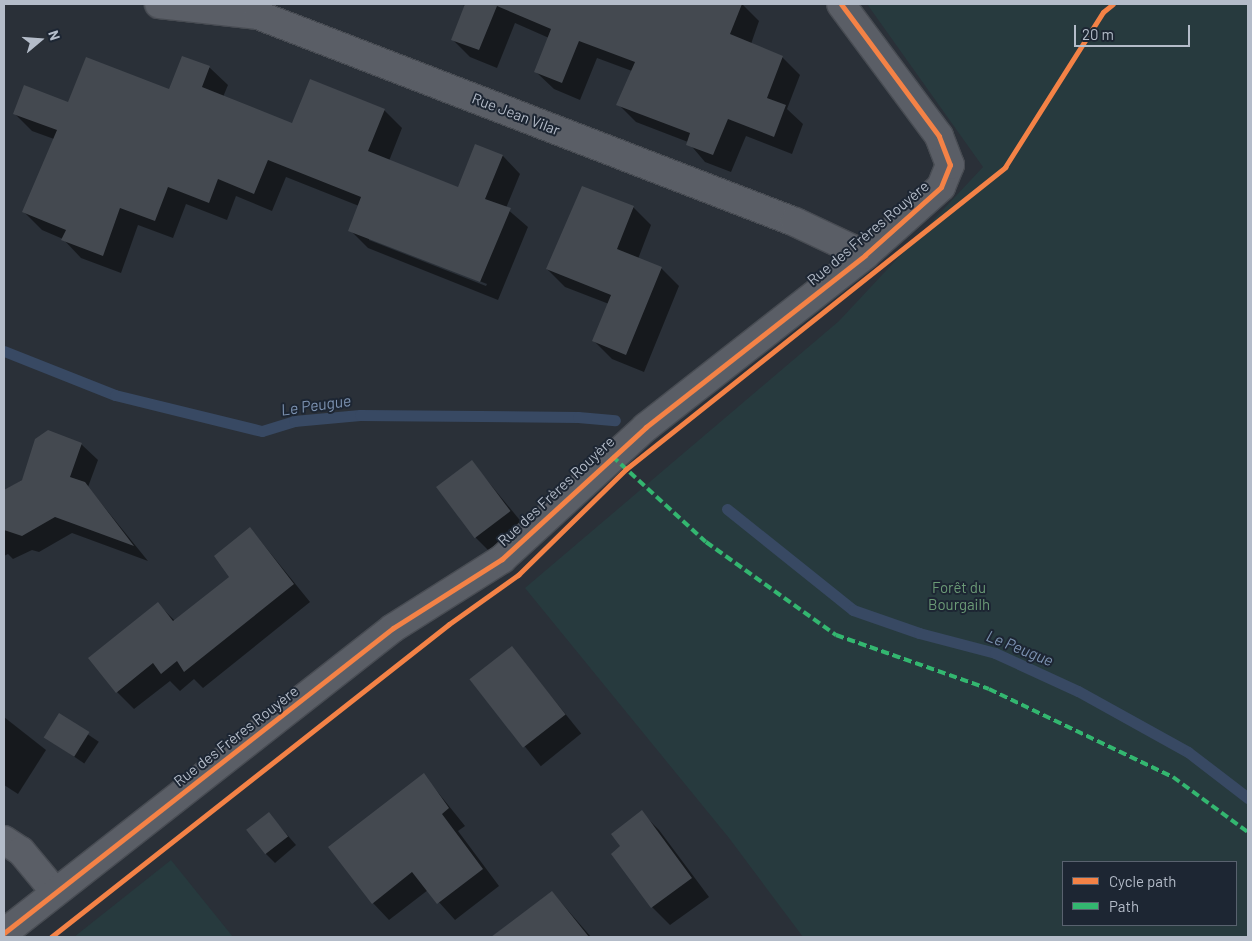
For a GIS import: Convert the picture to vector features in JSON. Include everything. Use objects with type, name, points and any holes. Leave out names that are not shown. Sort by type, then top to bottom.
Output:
[{"type":"street","name":"Rue Jean Vilar","points":[[158,4],[258,9],[795,222],[865,255]]},
{"type":"street","name":"Rue des Frères Rouyère","points":[[4,933],[394,628],[502,559],[646,426],[865,255],[941,187],[950,165],[940,136],[841,4]]},
{"type":"street","points":[[4,840],[26,856],[55,892]]},
{"type":"green space","name":"Forêt du Bourgailh","points":[[867,4],[1248,4],[1248,937],[803,937],[729,838],[525,588],[839,321],[983,167]]},
{"type":"green space","points":[[171,860],[233,937],[74,937]]},
{"type":"building","points":[[465,4],[742,4],[730,34],[783,56],[767,98],[786,105],[774,137],[728,119],[713,155],[686,145],[690,133],[616,105],[635,62],[579,41],[562,83],[534,72],[551,29],[497,6],[479,50],[451,40]]},
{"type":"building","points":[[182,56],[210,66],[202,87],[292,123],[310,79],[385,109],[368,151],[458,187],[475,144],[503,155],[485,199],[511,208],[480,282],[348,231],[361,197],[268,160],[254,194],[218,179],[209,203],[168,187],[155,221],[120,208],[103,256],[61,240],[66,230],[22,212],[57,130],[13,114],[24,85],[68,102],[86,57],[169,89]]},
{"type":"building","points":[[582,186],[634,206],[617,249],[662,267],[626,355],[592,341],[611,295],[546,269]]},
{"type":"building","points":[[48,430],[82,443],[70,477],[85,482],[134,546],[55,517],[22,536],[4,530],[4,490],[22,480],[35,439]]},
{"type":"building","points":[[472,460],[511,511],[475,538],[436,487]]},
{"type":"building","points":[[250,527],[294,584],[184,672],[177,661],[161,674],[153,663],[116,693],[88,658],[158,602],[173,621],[229,577],[214,556]]},
{"type":"building","points":[[512,646],[566,715],[523,748],[469,679]]},
{"type":"building","points":[[59,713],[90,732],[74,757],[44,738]]},
{"type":"building","points":[[424,773],[449,808],[442,814],[483,869],[437,904],[412,872],[372,904],[328,847]]},
{"type":"building","points":[[642,810],[692,878],[651,908],[611,854],[620,846],[611,834]]},
{"type":"building","points":[[269,812],[288,836],[265,854],[246,830]]},
{"type":"building","points":[[552,891],[589,937],[491,937]]},
{"type":"waterway","name":"Le Peugue","points":[[4,351],[115,395],[262,431],[294,421],[360,415],[578,417],[615,420]]},
{"type":"waterway","name":"Le Peugue","points":[[727,509],[853,610],[919,633],[995,653],[1078,691],[1188,752],[1248,798]]},
{"type":"marked path","points":[[612,456],[706,542],[836,635],[989,689],[1173,777],[1248,832]]},
{"type":"cycle path","points":[[4,933],[393,628],[502,559],[646,427],[865,255],[941,187],[950,165],[939,136],[841,4]]},
{"type":"cycle path","points":[[51,937],[449,624],[518,575],[626,469],[1005,167],[1103,12],[1113,4]]}]
